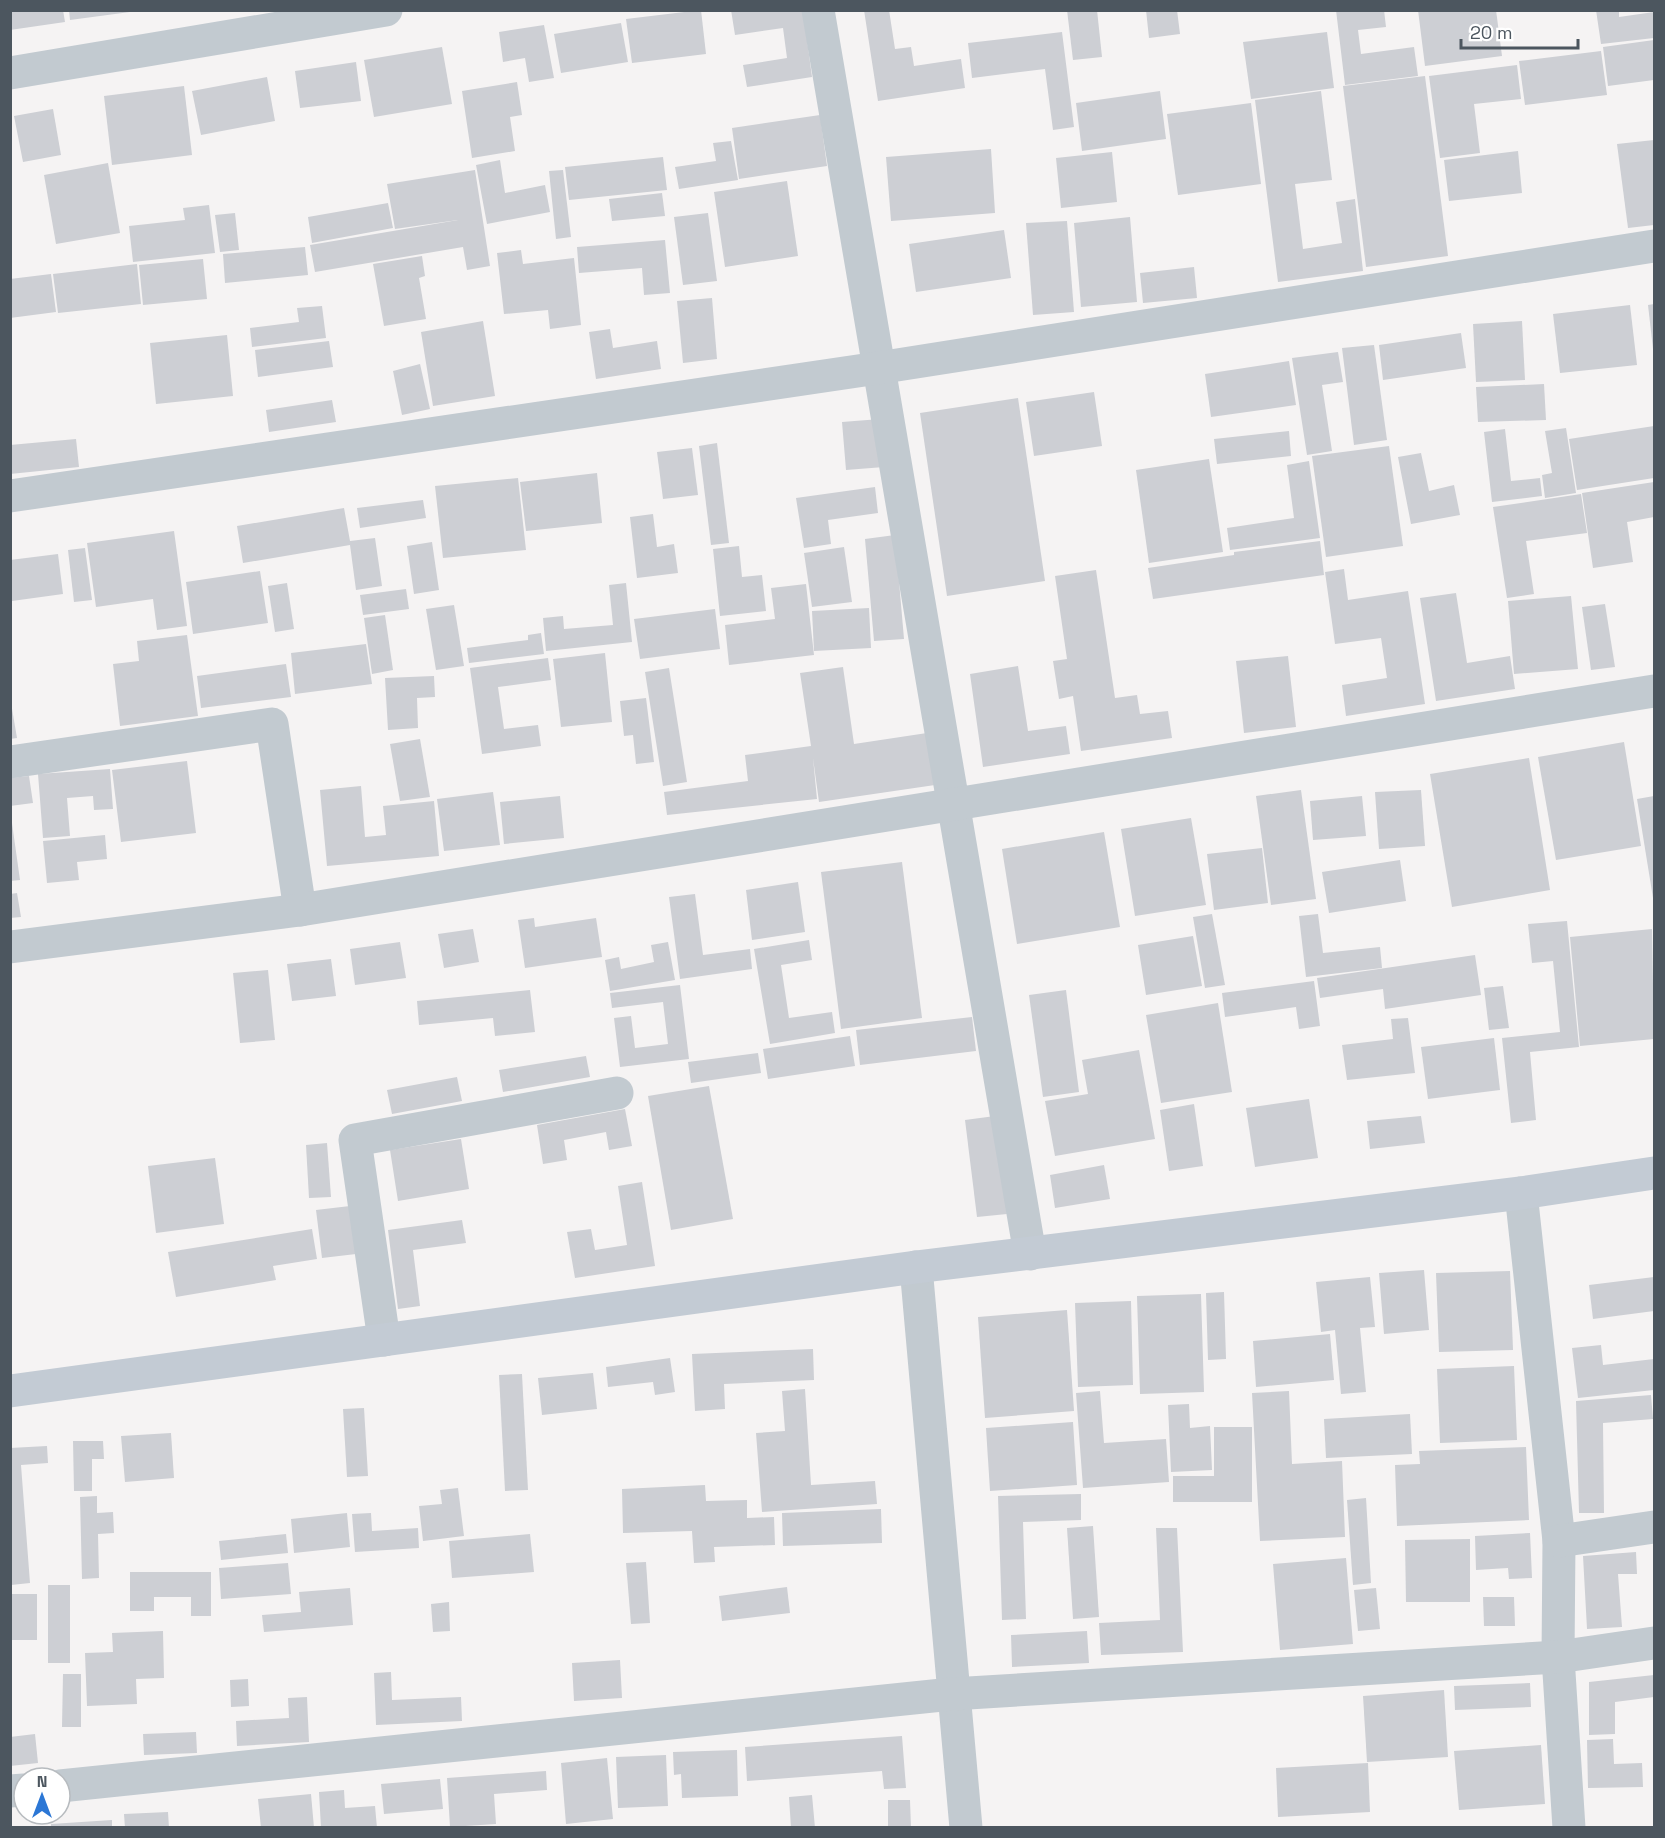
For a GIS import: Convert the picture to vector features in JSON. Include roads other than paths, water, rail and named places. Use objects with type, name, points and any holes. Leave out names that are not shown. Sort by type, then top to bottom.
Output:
[{"type":"street","points":[[10,74],[386,10]]},
{"type":"street","points":[[818,10],[1030,1254]]},
{"type":"street","points":[[10,496],[878,368],[1654,246]]},
{"type":"street","points":[[10,947],[300,910],[1654,691]]},
{"type":"street","points":[[10,762],[272,724],[300,910]]},
{"type":"street","points":[[384,1340],[355,1140],[616,1094]]},
{"type":"street","points":[[10,1391],[916,1267],[1521,1193],[1654,1173]]},
{"type":"street","points":[[1521,1193],[1559,1541],[1558,1657],[1569,1827]]},
{"type":"street","points":[[916,1267],[952,1694],[966,1827]]},
{"type":"street","points":[[1559,1541],[1654,1527]]},
{"type":"street","points":[[72,1785],[952,1694],[1558,1657],[1654,1642]]}]
